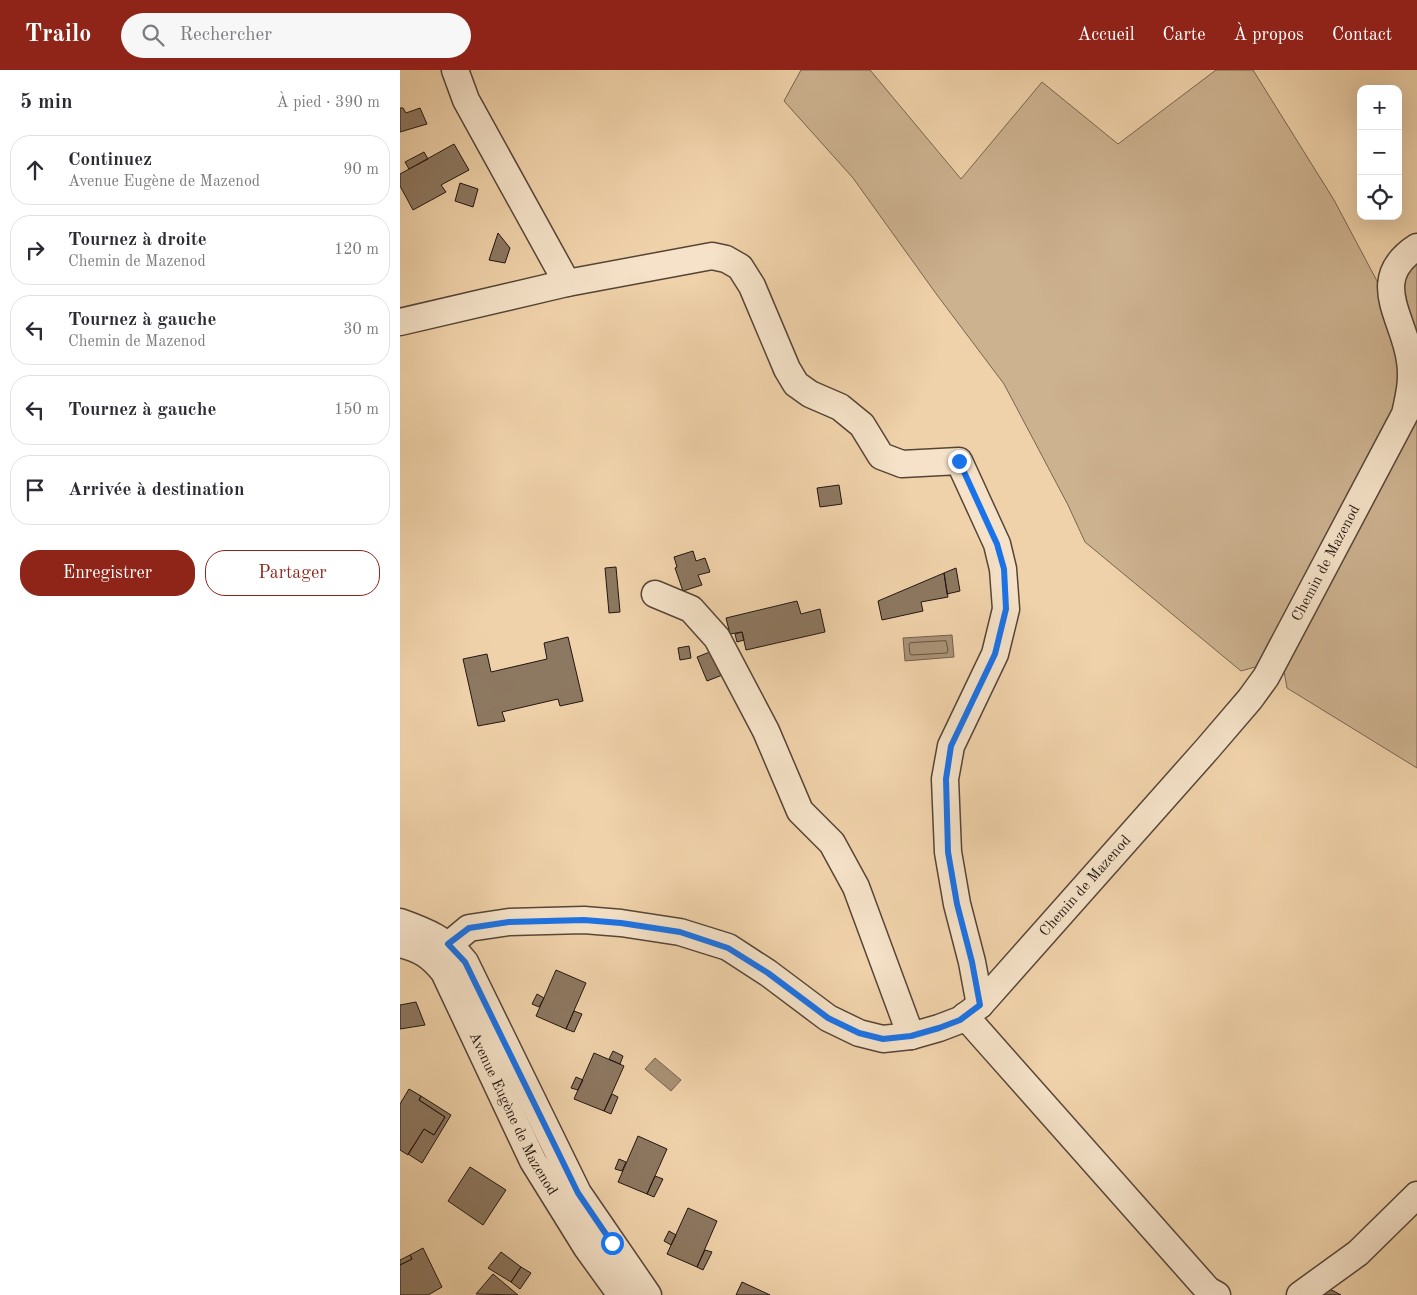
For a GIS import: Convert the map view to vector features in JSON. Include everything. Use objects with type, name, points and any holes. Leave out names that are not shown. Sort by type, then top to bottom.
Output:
[{"type":"street","points":[[455,70],[466,100],[567,284]]},
{"type":"street","name":"Chemin de Mazenod","points":[[441,952],[469,928],[509,922],[584,920],[612,922],[680,932],[728,948],[768,973],[828,1018],[859,1033],[883,1039],[911,1036],[960,1020],[973,1010],[1208,748],[1266,678],[1404,414],[1411,390],[1410,360],[1392,303],[1390,285],[1394,269],[1407,254],[1417,247]]},
{"type":"street","points":[[400,322],[567,284],[712,256],[726,259],[740,267],[752,286],[787,369],[796,384],[810,394],[840,407],[862,425],[881,456],[902,464],[959,461],[997,544],[1004,569],[1006,609],[995,654],[951,746],[946,779],[948,852],[957,904],[972,962],[973,1010],[1208,1290],[1217,1295]]},
{"type":"street","points":[[655,594],[691,609],[717,638],[766,732],[800,811],[832,843],[856,887],[911,1036]]},
{"type":"street","name":"Avenue Eugène de Mazenod","points":[[400,922],[427,932],[441,952],[444,972],[533,1160],[587,1248],[621,1295]]},
{"type":"street","name":"Avenue Eugène de Mazenod","points":[[400,944],[441,952],[465,962],[578,1193],[648,1295]]},
{"type":"street","points":[[1300,1295],[1358,1253],[1417,1195]]},
{"type":"shaded area","points":[[801,70],[870,70],[961,179],[1042,82],[1118,144],[1216,70],[1253,70],[1334,200],[1377,281],[1397,331],[1402,397],[1262,665],[1241,671],[1085,542],[1068,505],[1004,384],[853,178],[784,101]]},
{"type":"shaded area","points":[[1417,250],[1417,353],[1393,270]]},
{"type":"shaded area","points":[[1417,380],[1417,768],[1287,688],[1281,654]]},
{"type":"water","points":[[952,635],[954,657],[905,661],[903,638]]},
{"type":"water","points":[[655,1058],[681,1080],[671,1091],[645,1069]]},
{"type":"building","points":[[400,108],[403,108],[406,113],[420,108],[427,124],[400,132]]},
{"type":"building","points":[[454,144],[469,170],[441,185],[446,192],[413,210],[400,186],[400,174]]},
{"type":"building","points":[[424,152],[428,159],[409,169],[405,162]]},
{"type":"building","points":[[460,183],[478,189],[473,207],[455,201]]},
{"type":"building","points":[[498,233],[510,248],[505,263],[489,260]]},
{"type":"building","points":[[839,485],[842,504],[820,507],[817,488]]},
{"type":"building","points":[[693,551],[696,561],[705,558],[710,572],[698,575],[702,585],[683,591],[675,568],[677,567],[674,557]]},
{"type":"building","points":[[616,567],[620,612],[609,613],[605,568]]},
{"type":"building","points":[[956,568],[960,591],[947,594],[944,573]]},
{"type":"building","points":[[944,573],[948,597],[921,602],[923,611],[882,620],[878,601]]},
{"type":"building","points":[[797,601],[801,614],[820,609],[825,632],[746,650],[742,632],[730,634],[726,618]]},
{"type":"building","points":[[742,632],[744,640],[737,642],[735,634]]},
{"type":"building","points":[[568,637],[583,701],[560,706],[558,699],[502,712],[505,721],[478,726],[463,659],[487,654],[491,672],[547,659],[544,643]]},
{"type":"building","points":[[689,646],[691,658],[680,660],[678,648]]},
{"type":"building","points":[[715,650],[725,674],[707,681],[697,657]]},
{"type":"building","points":[[556,970],[586,983],[566,1029],[536,1016]]},
{"type":"building","points":[[537,994],[544,998],[539,1007],[532,1004]]},
{"type":"building","points":[[416,1002],[425,1025],[400,1029],[400,1005]]},
{"type":"building","points":[[574,1011],[582,1014],[574,1032],[566,1029]]},
{"type":"building","points":[[613,1051],[623,1056],[620,1064],[609,1059]]},
{"type":"building","points":[[594,1053],[624,1066],[604,1111],[574,1099]]},
{"type":"building","points":[[576,1077],[583,1080],[578,1090],[571,1088]]},
{"type":"building","points":[[409,1089],[421,1096],[419,1100],[445,1117],[434,1135],[424,1129],[408,1155],[400,1150],[400,1104]]},
{"type":"building","points":[[612,1094],[618,1097],[611,1114],[604,1111]]},
{"type":"building","points":[[421,1096],[451,1115],[422,1163],[408,1154],[424,1129],[434,1135],[445,1117],[419,1100]]},
{"type":"building","points":[[638,1136],[667,1149],[647,1194],[618,1182]]},
{"type":"building","points":[[619,1159],[626,1162],[622,1171],[615,1169]]},
{"type":"building","points":[[470,1167],[506,1190],[483,1225],[448,1201]]},
{"type":"building","points":[[655,1176],[663,1179],[654,1197],[647,1194]]},
{"type":"building","points":[[688,1208],[717,1221],[697,1267],[667,1254]]},
{"type":"building","points":[[669,1231],[676,1235],[671,1245],[664,1241]]},
{"type":"building","points":[[423,1248],[442,1287],[428,1295],[400,1295],[400,1265],[412,1259],[410,1255]]},
{"type":"building","points":[[705,1250],[712,1252],[703,1270],[697,1267]]},
{"type":"building","points":[[501,1252],[521,1267],[511,1282],[488,1268]]},
{"type":"building","points":[[410,1255],[412,1259],[400,1265],[400,1260]]},
{"type":"building","points":[[521,1267],[531,1273],[520,1289],[511,1282]]},
{"type":"building","points":[[493,1274],[518,1295],[476,1294]]},
{"type":"building","points":[[742,1282],[770,1295],[736,1295]]},
{"type":"building","points":[[1324,1286],[1341,1295],[1319,1295]]},
{"type":"route","points":[[612,1243],[578,1193],[497,1031],[465,962],[448,944],[469,928],[509,922],[584,920],[621,923],[680,932],[728,948],[768,973],[828,1018],[859,1033],[883,1039],[911,1036],[939,1028],[960,1020],[980,1005],[972,962],[957,904],[948,852],[946,779],[951,746],[995,654],[1006,609],[1004,569],[997,544],[959,461]]}]
